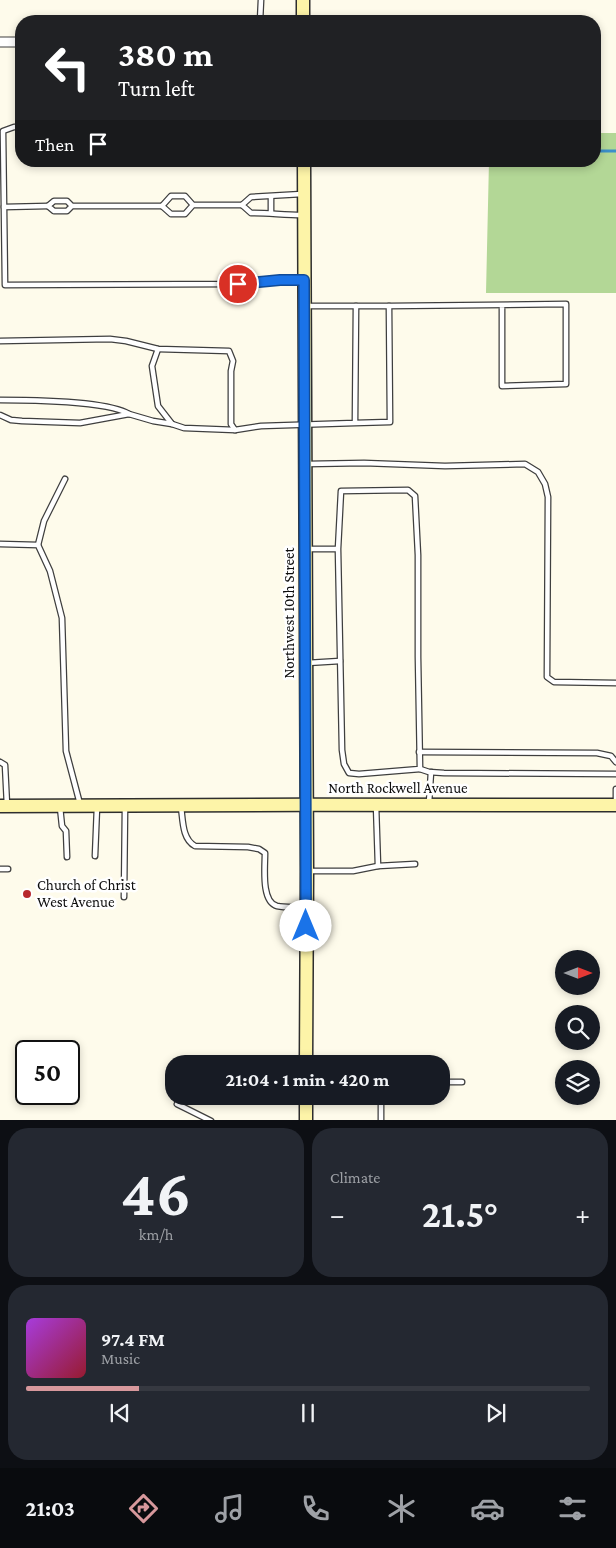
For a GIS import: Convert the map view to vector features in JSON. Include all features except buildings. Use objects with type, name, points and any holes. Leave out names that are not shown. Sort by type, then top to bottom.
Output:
[{"type":"main road","points":[[303,0],[303,15]]},
{"type":"main road","name":"Northwest 10th Street","points":[[304,167],[306,1055]]},
{"type":"main road","name":"North Rockwell Avenue","points":[[4,806],[616,805]]},
{"type":"main road","points":[[306,1105],[306,1120]]},
{"type":"street","points":[[0,42],[15,42]]},
{"type":"lane","points":[[261,15],[262,0]]},
{"type":"lane","points":[[15,127],[3,131],[5,284],[238,284],[304,280]]},
{"type":"lane","points":[[162,206],[171,196],[185,196],[193,205],[242,205],[251,197],[304,194]]},
{"type":"lane","points":[[271,197],[271,213]]},
{"type":"lane","points":[[4,207],[48,206],[54,201],[67,201],[72,206],[162,206],[171,214],[185,214],[193,205]]},
{"type":"lane","points":[[242,205],[251,213],[304,215]]},
{"type":"lane","points":[[48,206],[54,211],[67,211],[72,206]]},
{"type":"lane","points":[[304,306],[566,304],[566,384],[502,386],[502,305]]},
{"type":"lane","points":[[355,423],[356,306]]},
{"type":"lane","points":[[0,400],[67,402],[122,410],[153,421],[184,428],[235,430],[261,426],[390,422],[389,306]]},
{"type":"lane","points":[[0,342],[110,339],[158,349],[229,351],[232,361],[231,424],[235,430]]},
{"type":"lane","points":[[158,349],[152,366],[158,406],[172,424]]},
{"type":"lane","points":[[0,415],[11,420],[80,423],[129,414]]},
{"type":"lane","points":[[305,464],[364,463],[445,466],[525,464],[538,472],[545,484],[548,497],[548,677],[554,682],[616,683]]},
{"type":"lane","points":[[65,479],[44,521],[38,545],[50,571],[62,618],[66,752],[80,806]]},
{"type":"lane","points":[[420,769],[418,555],[415,496],[408,490],[341,491],[338,549],[342,755],[349,773],[359,774],[420,769],[431,772],[616,774]]},
{"type":"lane","points":[[0,544],[38,545]]},
{"type":"lane","points":[[306,550],[338,549]]},
{"type":"lane","points":[[306,663],[340,661]]},
{"type":"lane","points":[[419,752],[597,753],[612,756],[616,762]]},
{"type":"lane","points":[[0,762],[5,765],[4,806]]},
{"type":"lane","points":[[429,804],[431,772]]},
{"type":"lane","points":[[616,789],[616,805]]},
{"type":"lane","points":[[376,804],[378,866]]},
{"type":"lane","points":[[60,806],[62,826],[66,831],[67,857]]},
{"type":"lane","points":[[96,856],[97,806]]},
{"type":"lane","points":[[124,898],[125,806]]},
{"type":"lane","points":[[181,806],[185,834],[189,843],[195,846],[259,849],[265,854],[267,897],[270,902],[274,906],[306,907]]},
{"type":"lane","points":[[307,871],[353,871],[378,866],[415,864]]},
{"type":"lane","points":[[0,869],[8,869]]},
{"type":"lane","points":[[450,1082],[462,1082]]},
{"type":"lane","points":[[179,1105],[211,1120]]},
{"type":"lane","points":[[381,1105],[381,1120]]},
{"type":"green space","points":[[601,133],[616,133],[616,293],[486,293],[489,167],[601,167]]},
{"type":"waterway","points":[[601,151],[616,151]]},
{"type":"place","name":"Church of Christ West Avenue","points":[[27,894]]},
{"type":"route","points":[[238,284],[304,280],[306,926]]}]
